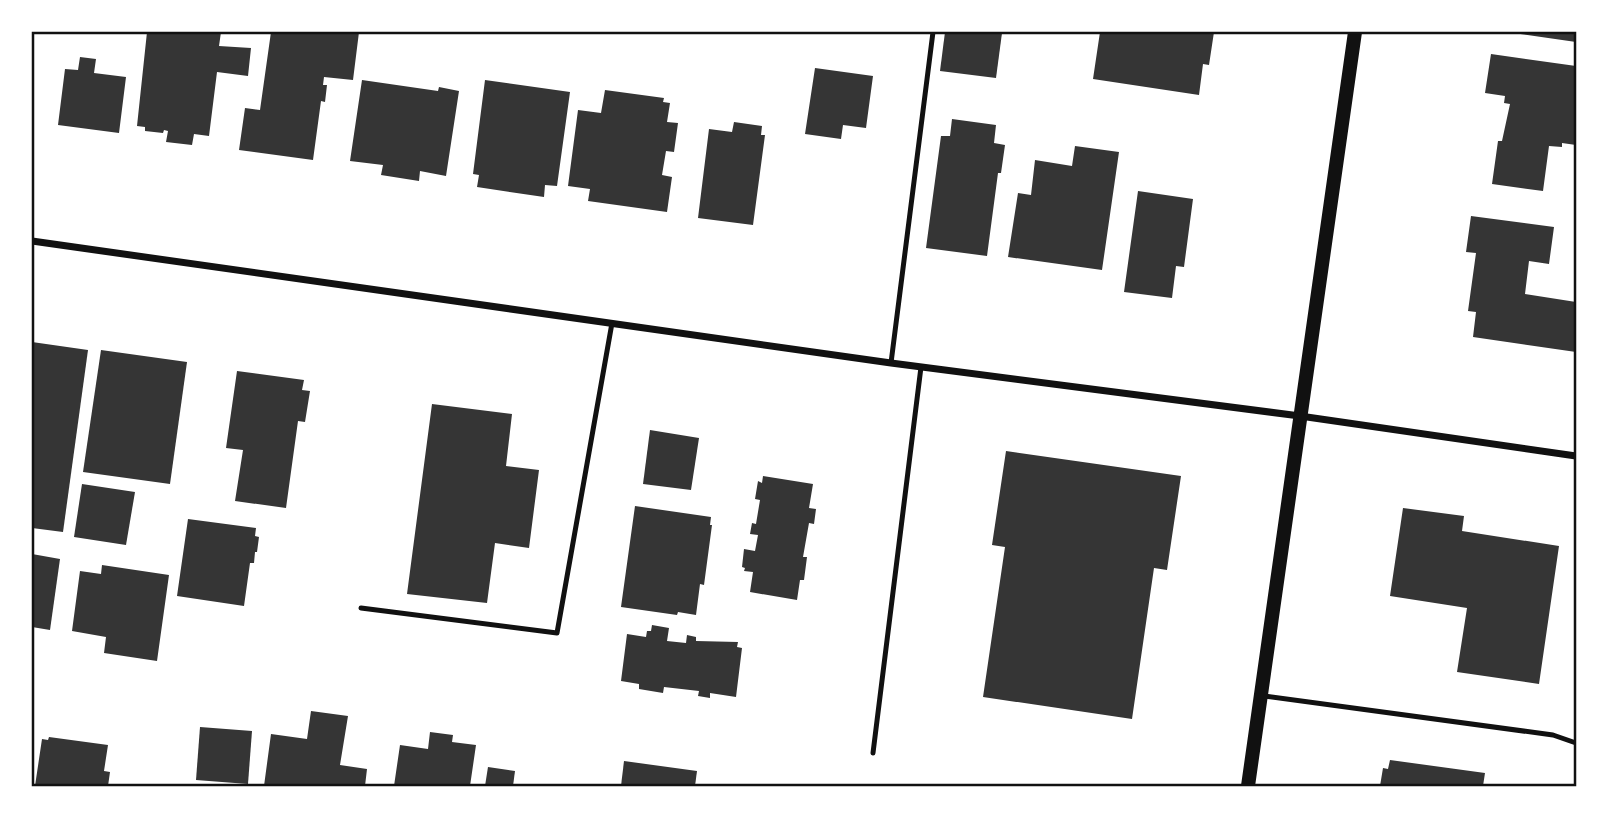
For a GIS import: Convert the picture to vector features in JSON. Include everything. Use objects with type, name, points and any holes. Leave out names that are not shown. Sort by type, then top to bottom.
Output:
[{"type":"main road","points":[[1248,786],[1355,32]]},
{"type":"street","points":[[32,241],[891,363],[1300,416],[1577,456]]},
{"type":"lane","points":[[891,363],[933,32]]},
{"type":"lane","points":[[361,608],[557,633],[612,323]]},
{"type":"lane","points":[[873,753],[921,367]]},
{"type":"lane","points":[[1261,696],[1553,735],[1577,743]]},
{"type":"building","points":[[147,32],[221,32],[219,46],[251,48],[248,76],[217,72],[209,136],[194,134],[192,145],[166,142],[168,131],[145,131],[145,127],[137,126]]},
{"type":"building","points":[[271,32],[359,32],[353,80],[324,77],[323,85],[327,85],[325,102],[321,101],[313,160],[239,150],[245,108],[260,110]]},
{"type":"building","points":[[945,32],[1002,33],[996,78],[940,71]]},
{"type":"building","points":[[1100,32],[1214,32],[1209,65],[1203,64],[1199,95],[1093,79]]},
{"type":"building","points":[[1576,32],[1576,42],[1513,33]]},
{"type":"building","points":[[1491,54],[1576,66],[1576,145],[1562,143],[1562,147],[1549,146],[1543,191],[1492,184],[1498,141],[1502,141],[1510,104],[1504,103],[1505,96],[1485,93]]},
{"type":"building","points":[[80,57],[96,59],[94,73],[126,77],[119,133],[58,125],[65,69],[78,70]]},
{"type":"building","points":[[815,68],[873,76],[866,128],[843,125],[841,139],[805,134]]},
{"type":"building","points":[[362,80],[438,91],[439,87],[459,91],[446,176],[420,171],[419,181],[381,175],[383,165],[350,161]]},
{"type":"building","points":[[485,80],[570,92],[557,186],[545,185],[544,197],[477,187],[479,175],[473,174]]},
{"type":"building","points":[[605,90],[664,98],[663,102],[670,103],[667,122],[678,123],[674,152],[666,151],[662,175],[672,177],[667,212],[588,201],[590,189],[568,186],[578,110],[601,113]]},
{"type":"building","points":[[952,119],[996,125],[994,143],[1005,145],[1001,173],[998,173],[987,256],[926,248],[941,136],[950,136]]},
{"type":"building","points":[[734,122],[762,126],[761,135],[765,135],[753,225],[698,218],[709,129],[732,132]]},
{"type":"building","points":[[1075,146],[1119,152],[1102,270],[1008,257],[1018,193],[1031,195],[1035,160],[1072,166]]},
{"type":"building","points":[[1138,191],[1193,199],[1184,267],[1176,266],[1172,298],[1124,292]]},
{"type":"building","points":[[1471,216],[1554,227],[1549,264],[1529,261],[1525,294],[1576,302],[1576,352],[1473,337],[1476,312],[1468,311],[1476,253],[1466,252]]},
{"type":"building","points":[[32,342],[88,350],[63,532],[32,528]]},
{"type":"building","points":[[101,350],[187,362],[170,484],[83,472]]},
{"type":"building","points":[[237,371],[304,380],[302,390],[310,391],[305,422],[298,421],[286,508],[235,501],[243,450],[226,448]]},
{"type":"building","points":[[432,404],[512,414],[506,466],[539,470],[529,548],[495,543],[487,603],[407,594]]},
{"type":"building","points":[[650,430],[699,438],[691,490],[643,484]]},
{"type":"building","points":[[1006,451],[1181,476],[1167,570],[1154,568],[1132,719],[983,697],[1005,547],[992,545]]},
{"type":"building","points":[[763,476],[813,484],[809,508],[816,509],[814,524],[809,523],[803,557],[807,557],[804,580],[800,580],[797,600],[750,592],[753,572],[744,571],[745,568],[742,567],[744,549],[755,551],[758,535],[750,534],[752,523],[756,524],[760,500],[755,499],[758,481],[762,483]]},
{"type":"building","points":[[82,484],[135,492],[126,545],[74,537]]},
{"type":"building","points":[[635,506],[711,517],[704,585],[700,584],[696,615],[621,607]]},
{"type":"building","points":[[1403,508],[1464,516],[1462,531],[1559,546],[1539,684],[1457,672],[1467,608],[1390,596]]},
{"type":"building","points":[[188,519],[256,528],[255,536],[259,537],[257,552],[254,563],[250,563],[244,606],[177,596]]},
{"type":"building","points":[[32,554],[60,559],[50,630],[32,627]]},
{"type":"building","points":[[102,565],[169,575],[157,661],[104,653],[106,637],[72,631],[80,571],[101,574]]},
{"type":"building","points":[[652,625],[669,628],[667,641],[686,643],[687,635],[696,637],[696,641],[738,642],[737,647],[742,648],[736,697],[710,693],[710,698],[698,696],[699,691],[664,687],[663,693],[639,689],[639,684],[621,681],[627,634],[646,637]]},
{"type":"building","points":[[311,711],[348,716],[340,765],[367,769],[365,786],[264,786],[271,734],[307,739]]},
{"type":"building","points":[[200,727],[252,731],[248,784],[196,780]]},
{"type":"building","points":[[430,732],[453,735],[452,742],[476,745],[470,786],[394,786],[400,745],[428,749]]},
{"type":"building","points":[[49,737],[108,745],[104,771],[110,772],[108,786],[35,786],[42,739],[48,740]]},
{"type":"building","points":[[1390,760],[1485,773],[1483,786],[1380,786],[1383,768],[1388,769]]},
{"type":"building","points":[[624,761],[697,771],[695,786],[621,786]]},
{"type":"building","points":[[488,767],[515,771],[513,786],[485,786]]}]
